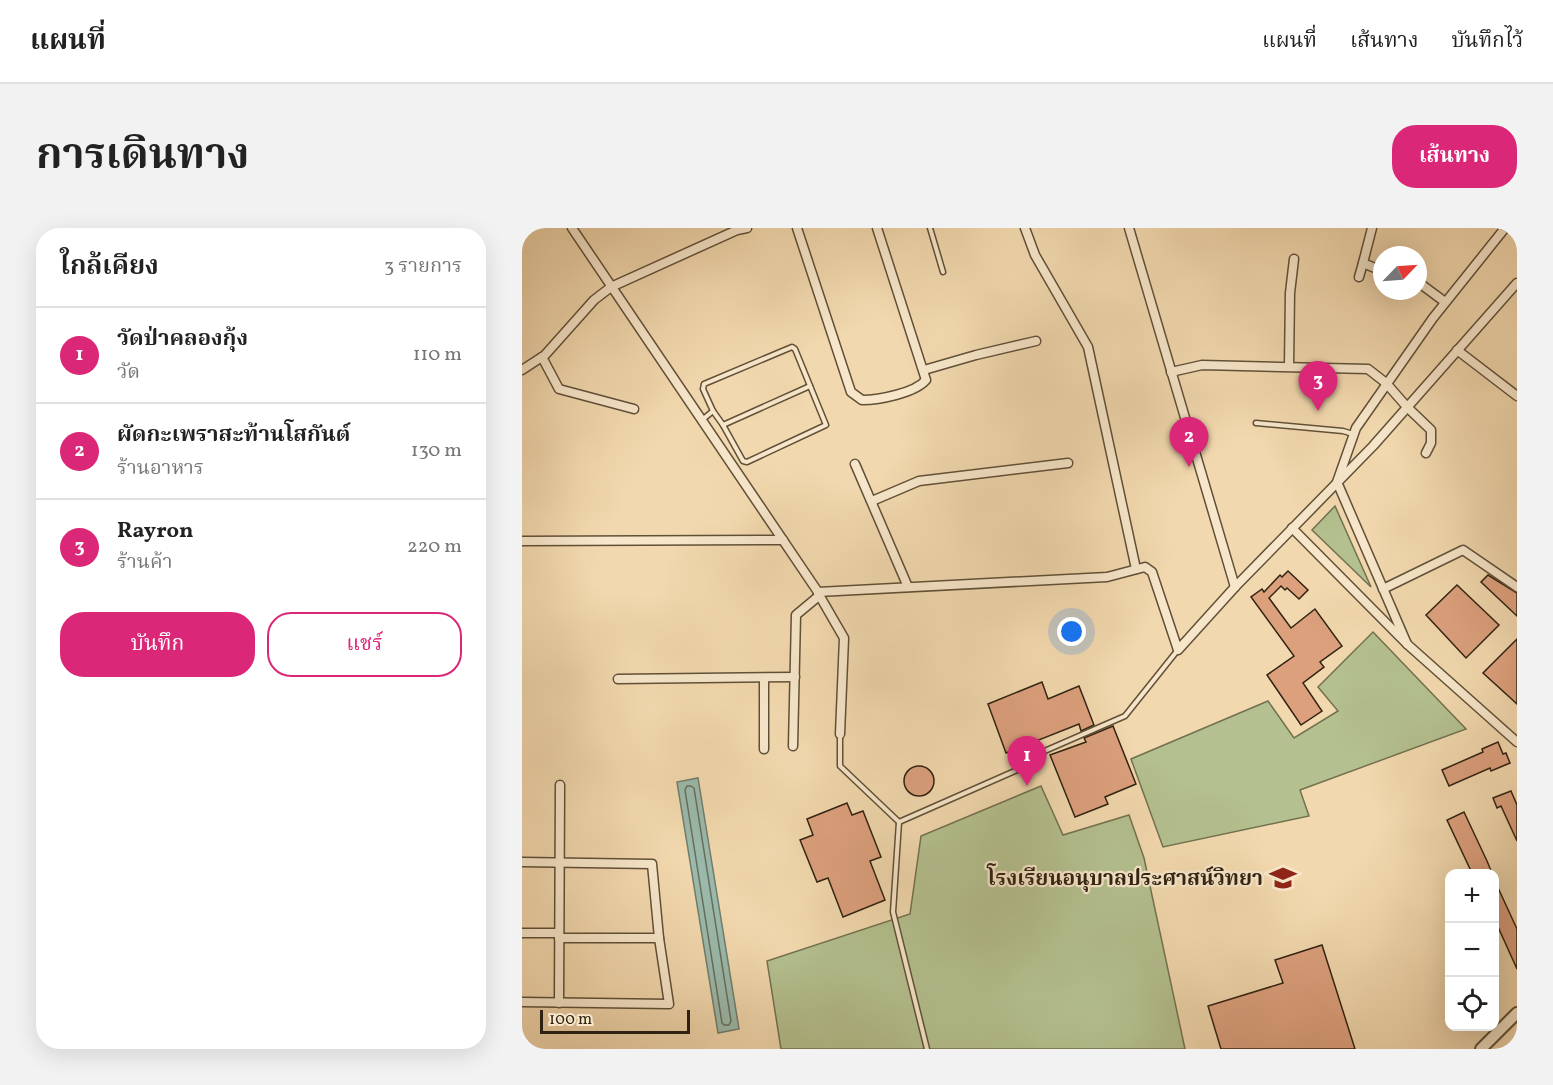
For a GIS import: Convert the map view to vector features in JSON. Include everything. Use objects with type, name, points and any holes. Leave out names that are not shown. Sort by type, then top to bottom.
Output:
[{"type":"street","points":[[572,228],[819,594],[844,638],[840,734]]},
{"type":"street","points":[[522,370],[542,357],[594,300],[611,287],[737,230],[747,228]]},
{"type":"street","points":[[797,228],[851,392],[862,400],[875,400],[920,387],[926,380],[877,228]]},
{"type":"street","points":[[1025,228],[1035,255],[1088,347],[1136,569]]},
{"type":"street","points":[[1129,228],[1235,587]]},
{"type":"street","points":[[1359,277],[1372,228]]},
{"type":"street","points":[[1407,644],[1337,482],[1353,435],[1386,383],[1445,302],[1505,228]]},
{"type":"street","points":[[1290,366],[1290,293],[1294,259]]},
{"type":"street","points":[[1363,263],[1373,267]]},
{"type":"street","points":[[793,746],[796,615],[819,594],[1107,577],[1145,567],[1152,572],[1178,650],[1235,587],[1373,446],[1517,283]]},
{"type":"street","points":[[1427,289],[1445,302]]},
{"type":"street","points":[[924,370],[1036,341]]},
{"type":"street","points":[[1457,350],[1517,396]]},
{"type":"street","points":[[542,357],[559,389],[634,409]]},
{"type":"street","points":[[1171,372],[1202,365],[1368,369],[1386,383],[1431,430],[1431,443],[1426,453]]},
{"type":"street","points":[[872,501],[919,481],[1068,463]]},
{"type":"street","points":[[855,464],[908,587]]},
{"type":"street","points":[[1292,528],[1407,644],[1517,742]]},
{"type":"street","points":[[522,541],[783,540]]},
{"type":"street","points":[[1383,589],[1464,550],[1517,587]]},
{"type":"street","points":[[618,679],[795,677]]},
{"type":"street","points":[[764,678],[764,749]]},
{"type":"street","points":[[559,1003],[560,785]]},
{"type":"street","points":[[522,862],[652,864],[659,938],[669,1004],[522,1002]]},
{"type":"street","points":[[522,933],[659,938]]},
{"type":"street","points":[[1481,1049],[1517,1013]]},
{"type":"lane","points":[[930,228],[944,272]]},
{"type":"lane","points":[[792,347],[795,349],[811,386],[826,424],[750,461],[743,461],[713,411],[703,389],[704,384],[792,347]]},
{"type":"lane","points":[[723,425],[811,386]]},
{"type":"lane","points":[[702,420],[713,411]]},
{"type":"lane","points":[[1256,423],[1343,431],[1353,435]]},
{"type":"lane","points":[[899,822],[1040,760],[1040,753],[1125,716],[1178,650]]},
{"type":"lane","points":[[840,734],[840,766],[899,822]]},
{"type":"lane","points":[[899,822],[893,912],[927,1049]]},
{"type":"green space","points":[[1335,506],[1371,587],[1312,530]]},
{"type":"green space","points":[[1373,632],[1466,729],[1300,790],[1309,816],[1163,847],[1131,759],[1268,701],[1294,738],[1338,711],[1318,687]]},
{"type":"green space","points":[[1041,786],[1063,835],[1129,815],[1144,858],[1185,1049],[781,1049],[767,961],[910,914],[921,836]]},
{"type":"water","points":[[698,778],[739,1029],[718,1033],[677,782]]},
{"type":"building","points":[[1288,571],[1308,590],[1299,599],[1287,588],[1285,590],[1281,586],[1269,598],[1291,628],[1315,609],[1342,646],[1320,662],[1324,667],[1303,683],[1322,711],[1301,725],[1267,675],[1294,656],[1251,597],[1262,589],[1264,592],[1280,575],[1282,577]]},
{"type":"building","points":[[1488,575],[1517,593],[1517,616],[1481,582]]},
{"type":"building","points":[[1457,585],[1499,625],[1466,658],[1426,615]]},
{"type":"building","points":[[1517,639],[1517,704],[1483,673]]},
{"type":"building","points":[[1042,682],[1048,699],[1079,686],[1094,725],[1081,731],[1079,724],[1006,753],[988,704]]},
{"type":"building","points":[[1113,726],[1136,784],[1105,797],[1108,804],[1075,817],[1050,755],[1086,742],[1084,738]]},
{"type":"building","points":[[1498,742],[1510,763],[1491,771],[1490,768],[1449,786],[1442,770],[1483,752],[1482,749]]},
{"type":"building","points":[[919,766],[930,770],[934,781],[930,792],[919,796],[908,792],[904,781],[908,770]]},
{"type":"building","points":[[1511,791],[1517,805],[1517,841],[1501,806],[1497,808],[1493,798]]},
{"type":"building","points":[[847,803],[852,815],[863,811],[881,857],[870,861],[885,900],[843,917],[828,878],[817,882],[800,840],[813,835],[807,819]]},
{"type":"building","points":[[1464,812],[1490,869],[1470,869],[1447,820]]},
{"type":"building","points":[[1499,890],[1517,929],[1517,969],[1499,929]]},
{"type":"building","points":[[1322,945],[1355,1049],[1221,1049],[1208,1006],[1283,983],[1275,960]]},
{"type":"place","name":"Rayron","points":[[1318,411]]},
{"type":"place","name":"ผัดกะเพราสะท้านโสกันต์","points":[[1189,467]]},
{"type":"place","name":"วัดป่าคลองกุ้ง","points":[[1027,786]]},
{"type":"place","name":"โรงเรียนอนุบาลประศาสน์วิทยา","points":[[1283,878]]}]
